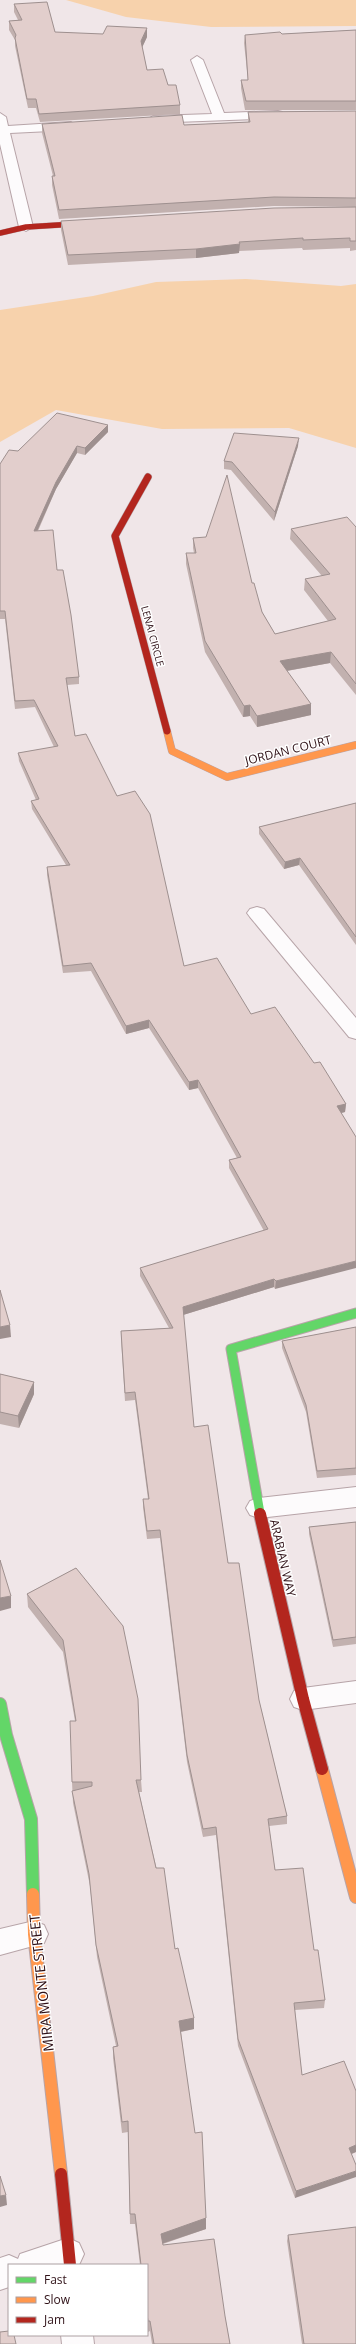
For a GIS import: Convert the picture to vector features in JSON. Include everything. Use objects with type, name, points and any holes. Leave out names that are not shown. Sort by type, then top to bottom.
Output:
[{"type":"street","points":[[197,60],[219,116]]},
{"type":"street","points":[[141,121],[219,116],[287,115]]},
{"type":"street","points":[[26,227],[1,126],[87,124]]},
{"type":"street","points":[[0,232],[26,227],[104,222]]},
{"type":"street","name":"LENAI CIRCLE","points":[[148,478],[115,536],[172,751],[225,776]]},
{"type":"street","name":"JORDAN COURT","points":[[225,776],[356,745]]},
{"type":"street","points":[[257,914],[356,1032]]},
{"type":"street","name":"ARABIAN WAY","points":[[356,1313],[231,1349],[259,1508],[303,1699],[356,1897]]},
{"type":"street","points":[[259,1508],[356,1497]]},
{"type":"street","points":[[303,1699],[356,1692]]},
{"type":"street","name":"MIRA MONTE STREET","points":[[0,1704],[6,1736],[31,1819],[34,1934],[54,2103],[69,2260]]},
{"type":"street","points":[[0,1942],[34,1934]]},
{"type":"street","points":[[39,2264],[69,2260]]},
{"type":"shaded area","points":[[66,0],[356,0],[356,26],[211,27],[126,17]]},
{"type":"shaded area","points":[[246,279],[341,286],[356,284],[356,448],[289,428],[162,429],[56,410],[0,442],[0,310],[93,296],[156,282]]},
{"type":"building","points":[[47,2],[55,32],[103,34],[107,26],[147,28],[141,41],[147,70],[163,69],[168,85],[176,85],[180,105],[39,114],[36,99],[27,99],[15,38],[16,35],[9,21],[22,20],[14,4]]},
{"type":"building","points":[[356,30],[356,101],[246,101],[241,80],[248,80],[245,35],[280,32],[282,34]]},
{"type":"building","points":[[356,111],[356,198],[274,197],[59,210],[52,176],[55,176],[42,124],[182,115],[184,125],[250,122],[248,112]]},
{"type":"building","points":[[356,207],[356,241],[350,241],[350,238],[303,240],[303,238],[239,242],[240,244],[196,249],[68,255],[61,221],[274,208]]},
{"type":"building","points":[[57,413],[108,425],[85,448],[77,446],[56,482],[34,531],[53,530],[57,570],[63,570],[71,615],[79,677],[66,678],[75,736],[86,734],[117,796],[135,791],[150,814],[184,966],[217,958],[251,1014],[275,1007],[314,1063],[320,1062],[346,1104],[337,1106],[356,1137],[356,1261],[276,1281],[274,1279],[183,1307],[194,1427],[208,1425],[228,1563],[239,1563],[259,1700],[287,1816],[268,1819],[275,1870],[303,1868],[314,1950],[318,1950],[325,2000],[294,2003],[302,2075],[344,2061],[356,2091],[356,2145],[349,2148],[356,2165],[356,2171],[296,2191],[238,2039],[216,1827],[203,1829],[187,1755],[160,1530],[147,1531],[143,1499],[149,1499],[135,1392],[125,1393],[121,1331],[173,1328],[140,1268],[268,1229],[229,1160],[241,1157],[198,1080],[189,1082],[149,1020],[126,1026],[91,963],[63,966],[47,867],[70,865],[31,801],[39,799],[18,753],[58,746],[34,700],[15,701],[5,611],[0,611],[0,464],[9,450],[18,451]]},
{"type":"building","points":[[234,433],[299,438],[275,512],[232,462],[224,461]]},
{"type":"building","points":[[227,475],[252,583],[254,583],[262,612],[275,634],[336,619],[305,579],[330,574],[291,529],[347,517],[356,527],[356,684],[331,652],[280,661],[311,704],[257,716],[250,705],[244,706],[205,641],[186,553],[196,553],[193,538],[206,537]]},
{"type":"building","points":[[356,803],[356,937],[300,858],[285,862],[259,827]]},
{"type":"building","points":[[0,1290],[10,1325],[0,1327]]},
{"type":"building","points":[[356,1327],[356,1468],[317,1471],[306,1405],[282,1341]]},
{"type":"building","points":[[0,1374],[34,1382],[18,1416],[0,1412]]},
{"type":"building","points":[[356,1522],[356,1637],[333,1640],[309,1527]]},
{"type":"building","points":[[0,1560],[11,1596],[0,1598]]},
{"type":"building","points":[[76,1568],[123,1626],[138,1699],[141,1780],[136,1780],[156,1868],[164,1868],[175,1949],[178,1948],[194,2018],[179,2021],[195,2133],[202,2132],[206,2218],[161,2234],[163,2245],[214,2239],[230,2344],[154,2344],[150,2321],[148,2321],[148,2264],[141,2264],[135,2214],[130,2214],[128,2121],[122,2122],[113,2047],[118,2046],[96,1945],[89,1874],[72,1791],[92,1786],[92,1782],[72,1782],[70,1721],[76,1721],[63,1640],[27,1594]]},
{"type":"building","points":[[0,2176],[6,2195],[0,2196]]},
{"type":"building","points":[[356,2227],[356,2344],[304,2344],[288,2235]]},
{"type":"building","points":[[8,2331],[8,2336],[14,2336],[16,2344],[0,2344],[0,2332]]},
{"type":"traffic: fast","points":[[260,1513],[231,1349],[356,1313]]},
{"type":"traffic: fast","points":[[0,1704],[6,1735],[31,1819],[33,1894]]},
{"type":"traffic: slow","points":[[167,731],[172,751],[227,777],[356,745]]},
{"type":"traffic: slow","points":[[322,1769],[356,1897]]},
{"type":"traffic: slow","points":[[33,1894],[34,1934],[61,2174]]},
{"type":"traffic: jam","points":[[0,233],[26,227],[91,223]]},
{"type":"traffic: jam","points":[[148,477],[115,536],[167,731]]},
{"type":"traffic: jam","points":[[260,1513],[303,1699],[322,1769]]},
{"type":"traffic: jam","points":[[61,2174],[70,2264]]}]
